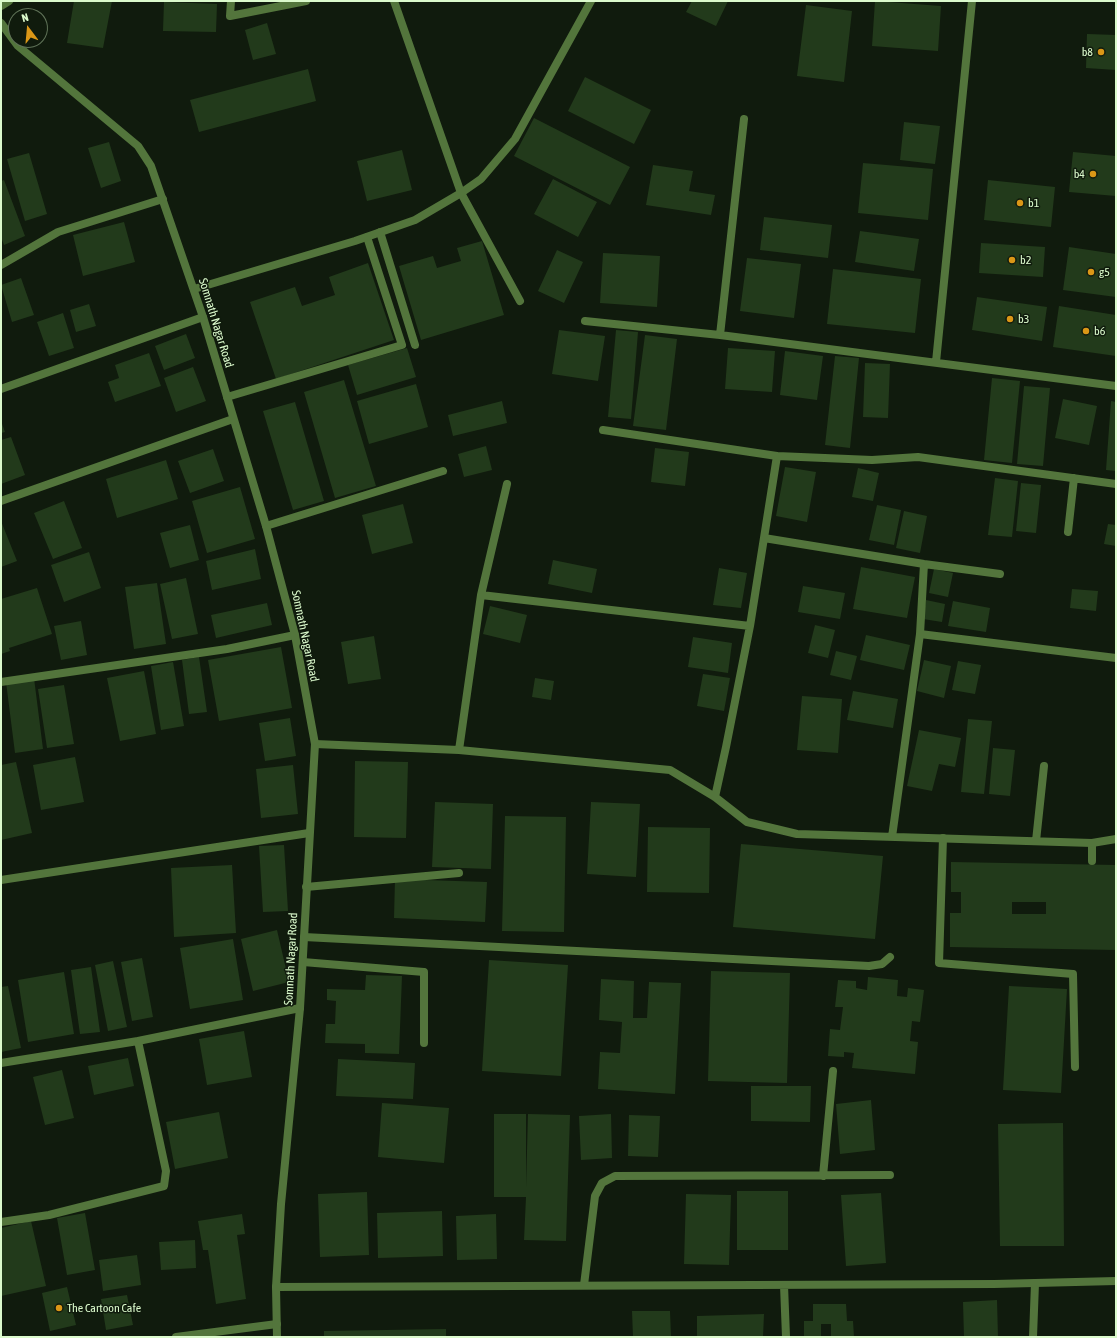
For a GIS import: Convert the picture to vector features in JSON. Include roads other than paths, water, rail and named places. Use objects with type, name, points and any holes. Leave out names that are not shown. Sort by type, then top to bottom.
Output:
[{"type":"street","points":[[1,6],[9,1]]},
{"type":"street","points":[[232,1],[230,16],[306,1]]},
{"type":"street","points":[[394,1],[461,193],[520,301]]},
{"type":"street","points":[[194,289],[367,237],[415,220],[461,193],[481,178],[515,139],[592,1]]},
{"type":"street","points":[[936,362],[972,1]]},
{"type":"street","name":"Somnath Nagar Road","points":[[1,23],[18,46],[138,146],[151,166],[203,317],[266,526],[295,635],[315,744],[308,833],[300,1008],[281,1204],[276,1287],[277,1337]]},
{"type":"street","points":[[720,335],[744,118]]},
{"type":"street","points":[[1,265],[58,232],[163,199]]},
{"type":"street","points":[[380,232],[414,346]]},
{"type":"street","points":[[226,396],[402,345],[367,237]]},
{"type":"street","points":[[1,389],[203,317]]},
{"type":"street","points":[[585,321],[720,335],[1116,386]]},
{"type":"street","points":[[1,501],[233,419]]},
{"type":"street","points":[[603,430],[777,456],[872,460],[918,457],[1116,484]]},
{"type":"street","points":[[715,796],[750,626],[777,456]]},
{"type":"street","points":[[266,526],[443,471]]},
{"type":"street","points":[[1068,532],[1074,478]]},
{"type":"street","points":[[459,750],[481,595],[507,484]]},
{"type":"street","points":[[764,538],[924,564],[1000,574]]},
{"type":"street","points":[[892,837],[920,634],[924,564]]},
{"type":"street","points":[[481,595],[750,626]]},
{"type":"street","points":[[920,634],[1116,658]]},
{"type":"street","points":[[1,682],[227,649],[295,635]]},
{"type":"street","points":[[315,744],[459,750],[670,770],[715,796],[747,822],[797,834],[1092,843],[1116,839]]},
{"type":"street","points":[[1036,841],[1044,766]]},
{"type":"street","points":[[1,880],[308,833]]},
{"type":"street","points":[[943,838],[939,963],[1073,974],[1075,1067]]},
{"type":"street","points":[[1092,843],[1092,861]]},
{"type":"street","points":[[306,887],[459,873]]},
{"type":"street","points":[[304,937],[498,945],[869,966],[882,964],[890,957]]},
{"type":"street","points":[[303,962],[424,972],[424,1043]]},
{"type":"street","points":[[1,1063],[138,1041],[300,1008]]},
{"type":"street","points":[[1,1222],[49,1215],[164,1186],[166,1171],[138,1041]]},
{"type":"street","points":[[822,1176],[833,1070]]},
{"type":"street","points":[[584,1285],[595,1196],[602,1183],[615,1176],[890,1175]]},
{"type":"street","points":[[276,1287],[784,1285],[1116,1281]]},
{"type":"street","points":[[1033,1337],[1035,1283]]},
{"type":"street","points":[[784,1285],[786,1337]]},
{"type":"street","points":[[176,1337],[276,1324]]},
{"type":"place","name":"b8","points":[[1101,52]]},
{"type":"place","name":"b4","points":[[1093,174]]},
{"type":"place","name":"b1","points":[[1020,203]]},
{"type":"place","name":"b2","points":[[1012,260]]},
{"type":"place","name":"g5","points":[[1091,272]]},
{"type":"place","name":"b3","points":[[1010,319]]},
{"type":"place","name":"b6","points":[[1086,331]]},
{"type":"place","name":"The Cartoon Cafe","points":[[59,1308]]}]
